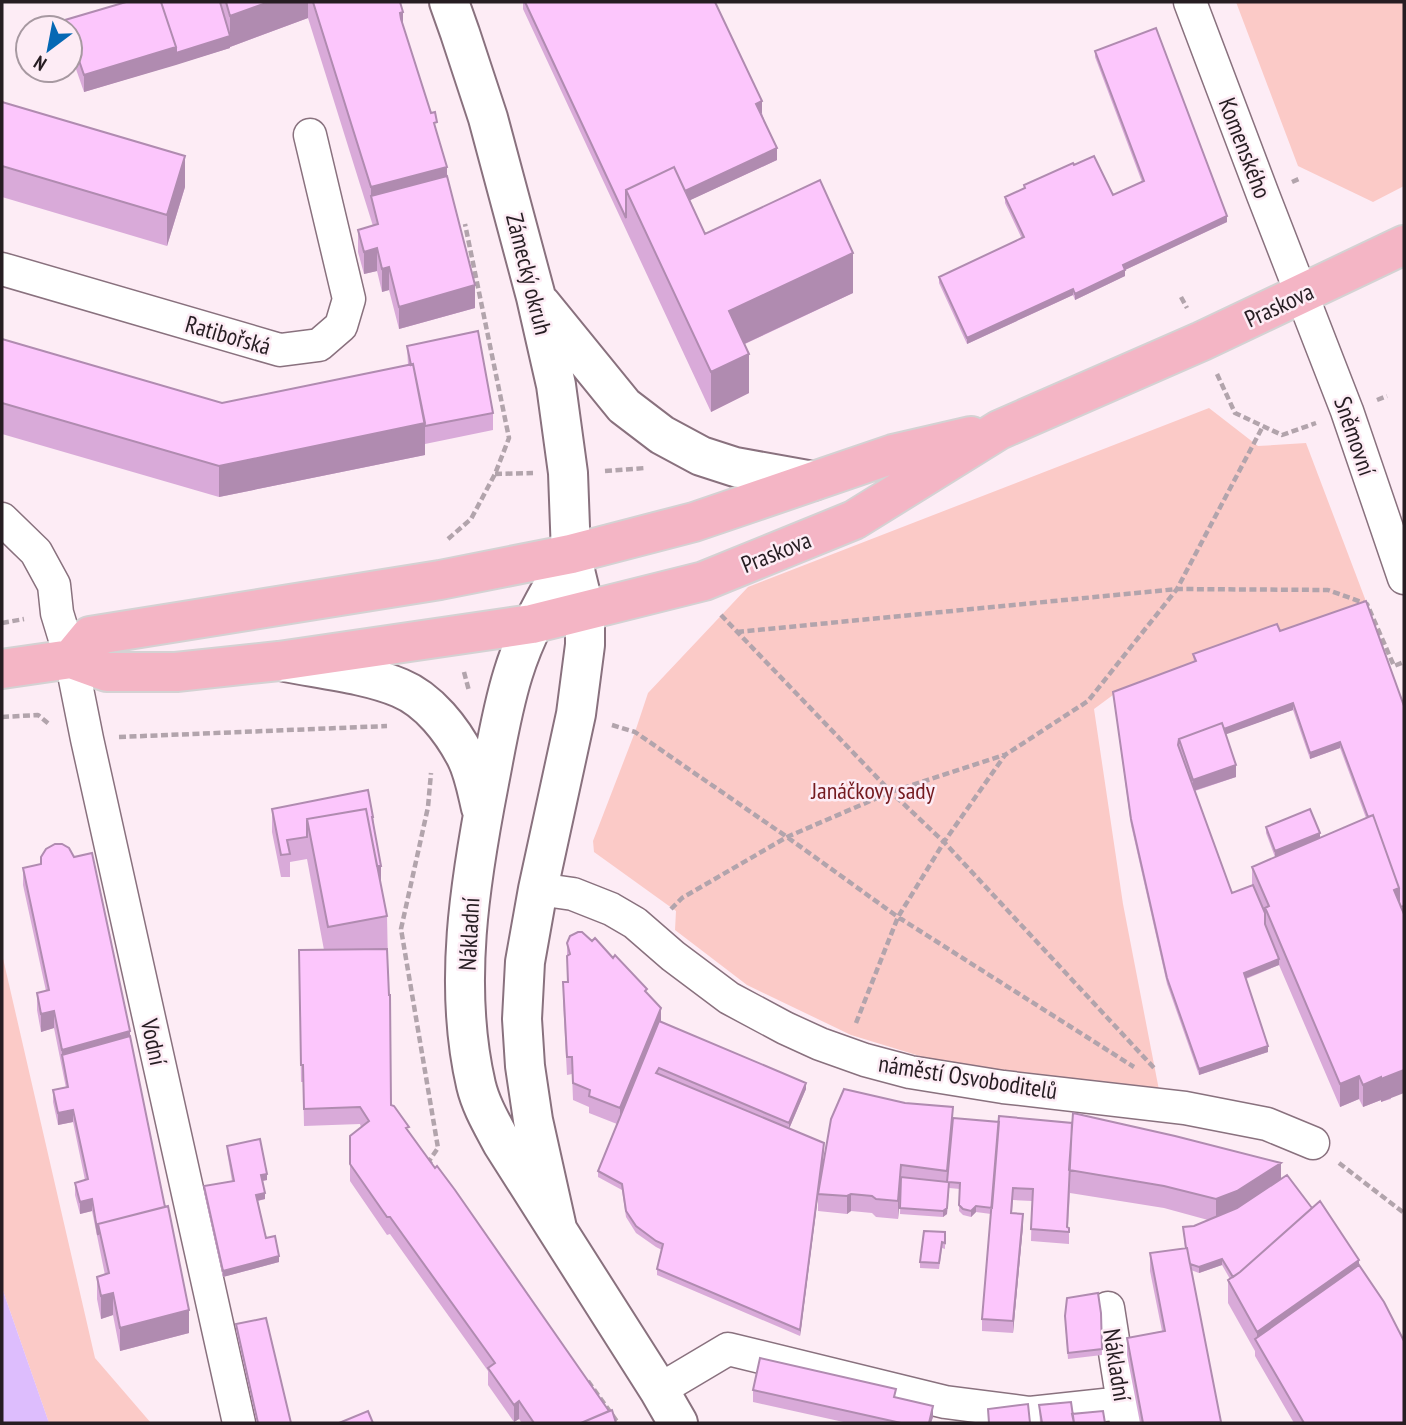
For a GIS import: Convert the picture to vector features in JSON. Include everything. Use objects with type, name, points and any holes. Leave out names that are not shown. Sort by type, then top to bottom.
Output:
[{"type":"main road","name":"Praskova","points":[[532,624],[704,580],[854,520],[999,430],[1202,341],[1404,245]]},
{"type":"main road","name":"Praskova","points":[[571,554],[694,522],[893,454],[999,430]]},
{"type":"main road","points":[[71,659],[89,636],[440,580],[571,554]]},
{"type":"main road","points":[[2,669],[71,659],[107,672],[176,672],[279,661],[532,624]]},
{"type":"street","name":"Zámecký okruh","points":[[449,2],[488,118],[536,297],[556,385],[568,473],[571,554],[585,612]]},
{"type":"street","name":"Komenského","points":[[1190,2],[1302,294]]},
{"type":"street","name":"Ratibořská","points":[[2,270],[280,350],[319,345],[341,326],[349,299],[310,135]]},
{"type":"street","name":"Sněmovní","points":[[1302,294],[1348,411],[1404,578]]},
{"type":"street","points":[[536,297],[624,406],[663,435],[701,456],[735,467],[813,481]]},
{"type":"street","points":[[2,519],[36,552],[54,585],[57,613],[71,659]]},
{"type":"street","name":"Nákladní","points":[[571,554],[532,624],[513,673],[482,817],[470,893],[466,957],[466,1009],[472,1064],[476,1087],[486,1114],[520,1173],[678,1423]]},
{"type":"street","name":"Nákladní","points":[[557,1228],[533,1121],[522,1019],[525,962],[538,888],[576,713],[585,645],[585,612]]},
{"type":"street","name":"Vodní","points":[[71,659],[239,1423]]},
{"type":"street","points":[[279,661],[378,681],[402,689],[420,700],[438,716],[466,758],[482,817]]},
{"type":"street","name":"náměstí Osvoboditelů","points":[[538,888],[573,894],[611,909],[635,923],[729,998],[808,1038],[865,1060],[910,1072],[1003,1087],[1185,1108],[1267,1124],[1313,1143]]},
{"type":"street","name":"Nákladní","points":[[1108,1308],[1125,1413]]},
{"type":"street","points":[[659,1390],[728,1349],[945,1402],[1030,1413],[1125,1413]]},
{"type":"path","points":[[443,544],[471,519],[495,474],[509,438],[465,224]]},
{"type":"path","points":[[1181,297],[1235,413],[1282,435],[1387,396]]},
{"type":"path","points":[[647,934],[682,898],[787,837],[891,792],[1005,755],[1088,701],[1177,589],[1263,426]]},
{"type":"path","points":[[495,474],[647,468]]},
{"type":"path","points":[[704,580],[721,616],[891,792],[944,842],[1160,1075]]},
{"type":"path","points":[[737,632],[1177,589],[1328,590],[1367,604],[1394,666],[1404,662]]},
{"type":"path","points":[[576,713],[635,732],[898,918],[1141,1072]]},
{"type":"path","points":[[2,717],[38,715],[64,737],[87,739],[385,725],[396,732]]},
{"type":"path","points":[[856,1023],[898,918],[944,842],[1005,755]]},
{"type":"path","points":[[1313,1143],[1404,1213]]},
{"type":"green space","points":[[1236,2],[1404,2],[1404,186],[1373,202],[1298,166]]},
{"type":"green space","name":"Janáčkovy sady","points":[[1209,408],[1258,446],[1306,443],[1367,604],[1113,695],[1094,709],[1123,904],[1159,1090],[959,1068],[851,1035],[747,985],[675,930],[676,911],[594,852],[593,841],[648,693],[748,587]]},
{"type":"green space","points":[[2,954],[95,1358],[151,1423],[49,1423],[2,1288]]},
{"type":"shaded area","points":[[2,1288],[49,1423],[2,1423]]},
{"type":"building","points":[[126,2],[161,2],[176,47],[84,75],[84,14]]},
{"type":"building","points":[[161,2],[220,2],[230,36],[176,53]]},
{"type":"building","points":[[226,2],[269,2],[230,16]]},
{"type":"building","points":[[313,2],[400,2],[403,12],[400,13],[401,19],[431,113],[435,112],[437,122],[434,123],[447,167],[371,187]]},
{"type":"building","points":[[525,2],[715,2],[762,101],[756,104],[777,148],[685,191],[674,167],[626,190],[626,218]]},
{"type":"building","points":[[1156,28],[1227,216],[1123,265],[1125,270],[1075,294],[1073,289],[967,338],[939,277],[1024,237],[1005,197],[1025,188],[1024,185],[1094,156],[1113,195],[1144,181],[1095,51]]},
{"type":"building","points":[[2,102],[185,156],[167,215],[2,166]]},
{"type":"building","points":[[674,167],[705,234],[820,180],[853,253],[729,311],[749,354],[711,372],[626,190]]},
{"type":"building","points":[[447,176],[475,285],[399,307],[389,267],[382,269],[377,248],[364,252],[358,230],[378,224],[371,196]]},
{"type":"building","points":[[478,331],[493,413],[425,426],[407,346]]},
{"type":"building","points":[[2,339],[222,403],[413,364],[425,423],[219,466],[2,403]]},
{"type":"building","points":[[1366,601],[1404,706],[1404,906],[1401,907],[1399,902],[1399,888],[1373,815],[1368,817],[1340,742],[1310,753],[1293,703],[1224,729],[1222,723],[1179,739],[1178,745],[1232,893],[1253,885],[1279,959],[1244,973],[1268,1046],[1199,1069],[1167,978],[1131,819],[1113,692],[1196,661],[1193,654],[1277,624],[1280,631]]},
{"type":"building","points":[[1222,723],[1236,765],[1193,780],[1179,739]]},
{"type":"building","points":[[368,790],[381,866],[377,866],[366,809],[307,819],[307,837],[287,840],[290,854],[281,855],[272,809]]},
{"type":"building","points":[[366,809],[387,916],[328,927],[307,819]]},
{"type":"building","points":[[1310,809],[1320,833],[1275,851],[1266,827]]},
{"type":"building","points":[[1373,815],[1399,888],[1394,890],[1404,914],[1404,1070],[1363,1085],[1359,1076],[1340,1084],[1265,908],[1269,906],[1252,867]]},
{"type":"building","points":[[55,844],[69,848],[74,857],[92,853],[130,1031],[62,1050],[54,1011],[41,1014],[37,993],[49,990],[23,868],[41,864],[41,857],[46,849]]},
{"type":"building","points":[[582,932],[592,941],[595,938],[613,958],[615,955],[661,1008],[620,1108],[589,1096],[590,1090],[573,1083],[572,1057],[567,1057],[563,982],[568,982],[567,956],[570,954],[567,943],[570,936]]},
{"type":"building","points":[[387,949],[391,1105],[409,1127],[406,1128],[435,1168],[437,1166],[455,1190],[609,1411],[581,1423],[534,1423],[519,1401],[514,1405],[488,1368],[495,1363],[350,1164],[350,1136],[369,1121],[360,1107],[304,1109],[299,950]]},
{"type":"building","points":[[659,1021],[806,1083],[789,1123],[659,1068],[656,1073],[824,1143],[800,1330],[657,1269],[663,1244],[636,1226],[626,1211],[622,1184],[598,1171]]},
{"type":"building","points":[[130,1036],[165,1207],[98,1224],[98,1235],[92,1199],[80,1202],[75,1183],[88,1179],[73,1110],[58,1113],[53,1090],[68,1087],[62,1055]]},
{"type":"building","points":[[844,1089],[905,1103],[953,1107],[947,1171],[901,1165],[898,1201],[851,1194],[818,1194],[831,1119]]},
{"type":"building","points":[[1073,1113],[1281,1163],[1237,1191],[1216,1199],[1164,1186],[1069,1170]]},
{"type":"building","points":[[999,1116],[1072,1123],[1067,1227],[1069,1232],[1031,1229],[1033,1189],[1013,1188],[1011,1213],[1023,1214],[1013,1321],[982,1319]]},
{"type":"building","points":[[953,1118],[999,1122],[992,1208],[976,1206],[971,1211],[963,1209],[959,1205],[960,1183],[949,1182],[947,1208],[943,1211],[900,1208],[901,1177],[947,1182]]},
{"type":"building","points":[[260,1139],[267,1174],[261,1175],[265,1193],[256,1195],[266,1238],[275,1236],[279,1256],[223,1271],[204,1186],[234,1181],[227,1146]]},
{"type":"building","points":[[1287,1175],[1312,1208],[1233,1277],[1222,1259],[1199,1267],[1190,1264],[1183,1227],[1194,1226],[1237,1208]]},
{"type":"building","points":[[1320,1201],[1359,1260],[1257,1332],[1228,1280]]},
{"type":"building","points":[[168,1206],[189,1310],[120,1328],[113,1293],[101,1296],[97,1277],[109,1273],[98,1224]]},
{"type":"building","points":[[924,1231],[945,1232],[939,1263],[920,1262]]},
{"type":"building","points":[[1187,1248],[1221,1422],[1143,1423],[1127,1338],[1165,1331],[1150,1253]]},
{"type":"building","points":[[1359,1265],[1384,1302],[1404,1341],[1404,1423],[1304,1423],[1255,1339]]},
{"type":"building","points":[[1098,1293],[1102,1349],[1068,1353],[1065,1316],[1067,1298]]},
{"type":"building","points":[[266,1318],[291,1423],[258,1423],[236,1324]]},
{"type":"building","points":[[760,1358],[896,1389],[894,1397],[933,1406],[929,1423],[901,1423],[753,1390]]},
{"type":"building","points":[[1071,1402],[1074,1423],[1042,1423],[1039,1405]]},
{"type":"building","points":[[1028,1404],[1030,1423],[989,1423],[988,1409]]},
{"type":"building","points":[[612,1410],[616,1423],[581,1423]]},
{"type":"building","points":[[368,1411],[373,1423],[339,1423]]},
{"type":"building","points":[[1103,1411],[1105,1423],[1074,1423],[1072,1414]]}]
